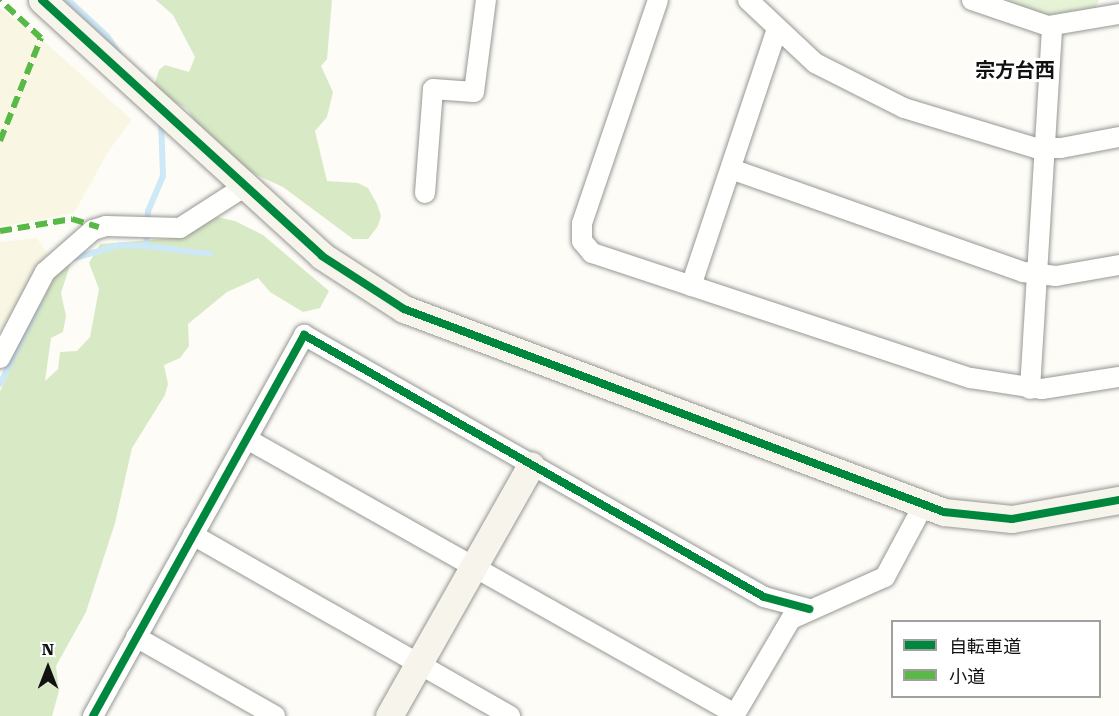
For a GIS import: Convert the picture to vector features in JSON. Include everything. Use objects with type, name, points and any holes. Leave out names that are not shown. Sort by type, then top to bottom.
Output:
[{"type":"street","points":[[42,0],[329,261],[404,309],[923,506],[966,517],[1012,519],[1119,500]]},
{"type":"street","points":[[425,193],[433,89],[474,92],[486,0]]},
{"type":"street","points":[[658,0],[582,223],[582,242],[592,253],[954,374],[1030,389],[1068,387],[1119,377]]},
{"type":"street","points":[[748,0],[815,63],[888,100],[956,126],[1044,149],[1119,137]]},
{"type":"street","points":[[972,0],[1052,27],[1116,9]]},
{"type":"street","points":[[1030,389],[1052,27]]},
{"type":"street","points":[[692,286],[777,29]]},
{"type":"street","points":[[731,169],[1037,276],[1076,274],[1119,265]]},
{"type":"street","points":[[0,358],[45,272],[93,230],[106,226],[180,228],[247,185]]},
{"type":"street","points":[[93,716],[304,335],[764,597],[809,609]]},
{"type":"street","points":[[247,439],[734,715],[783,629],[809,609],[885,577],[923,506]]},
{"type":"street","points":[[389,716],[531,465]]},
{"type":"street","points":[[193,535],[510,716]]},
{"type":"street","points":[[136,637],[275,716]]},
{"type":"shaded area","points":[[0,8],[47,44],[132,120],[110,149],[74,213],[0,227]]},
{"type":"shaded area","points":[[37,238],[47,253],[0,331],[0,242]]},
{"type":"green space","points":[[156,0],[332,0],[327,59],[321,66],[333,92],[327,117],[315,131],[327,181],[358,183],[368,188],[377,204],[381,216],[378,226],[368,239],[353,239],[283,187],[246,170],[201,130],[187,109],[153,90],[159,70],[165,65],[189,72],[195,57],[173,15]]},
{"type":"green space","points":[[994,0],[1099,0],[1095,8],[1049,17]]},
{"type":"green space","points":[[216,217],[235,221],[263,235],[329,291],[320,308],[303,312],[270,292],[258,278],[227,292],[188,324],[189,346],[180,358],[164,365],[168,384],[165,395],[132,448],[115,523],[86,612],[56,666],[59,691],[52,716],[0,716],[0,391],[57,270],[67,261],[70,265],[61,293],[66,316],[63,332],[51,338],[45,381],[58,369],[60,352],[77,351],[90,337],[99,289],[89,263],[100,244],[177,238]]},
{"type":"waterway","points":[[68,0],[107,36],[119,54]]},
{"type":"waterway","points":[[161,121],[163,176],[148,211],[146,246],[210,254]]},
{"type":"waterway","points":[[71,259],[120,245],[146,246]]},
{"type":"waterway","points":[[0,384],[38,306]]},
{"type":"marked path","points":[[0,0],[41,38],[0,141]]},
{"type":"marked path","points":[[0,231],[72,219],[99,227]]},
{"type":"cycle path","points":[[42,0],[322,256],[404,309],[944,512],[1012,519],[1119,500]]},
{"type":"cycle path","points":[[93,716],[304,335],[764,597],[809,609]]},
{"type":"district","name":"宗方台西","points":[[1015,70]]}]
